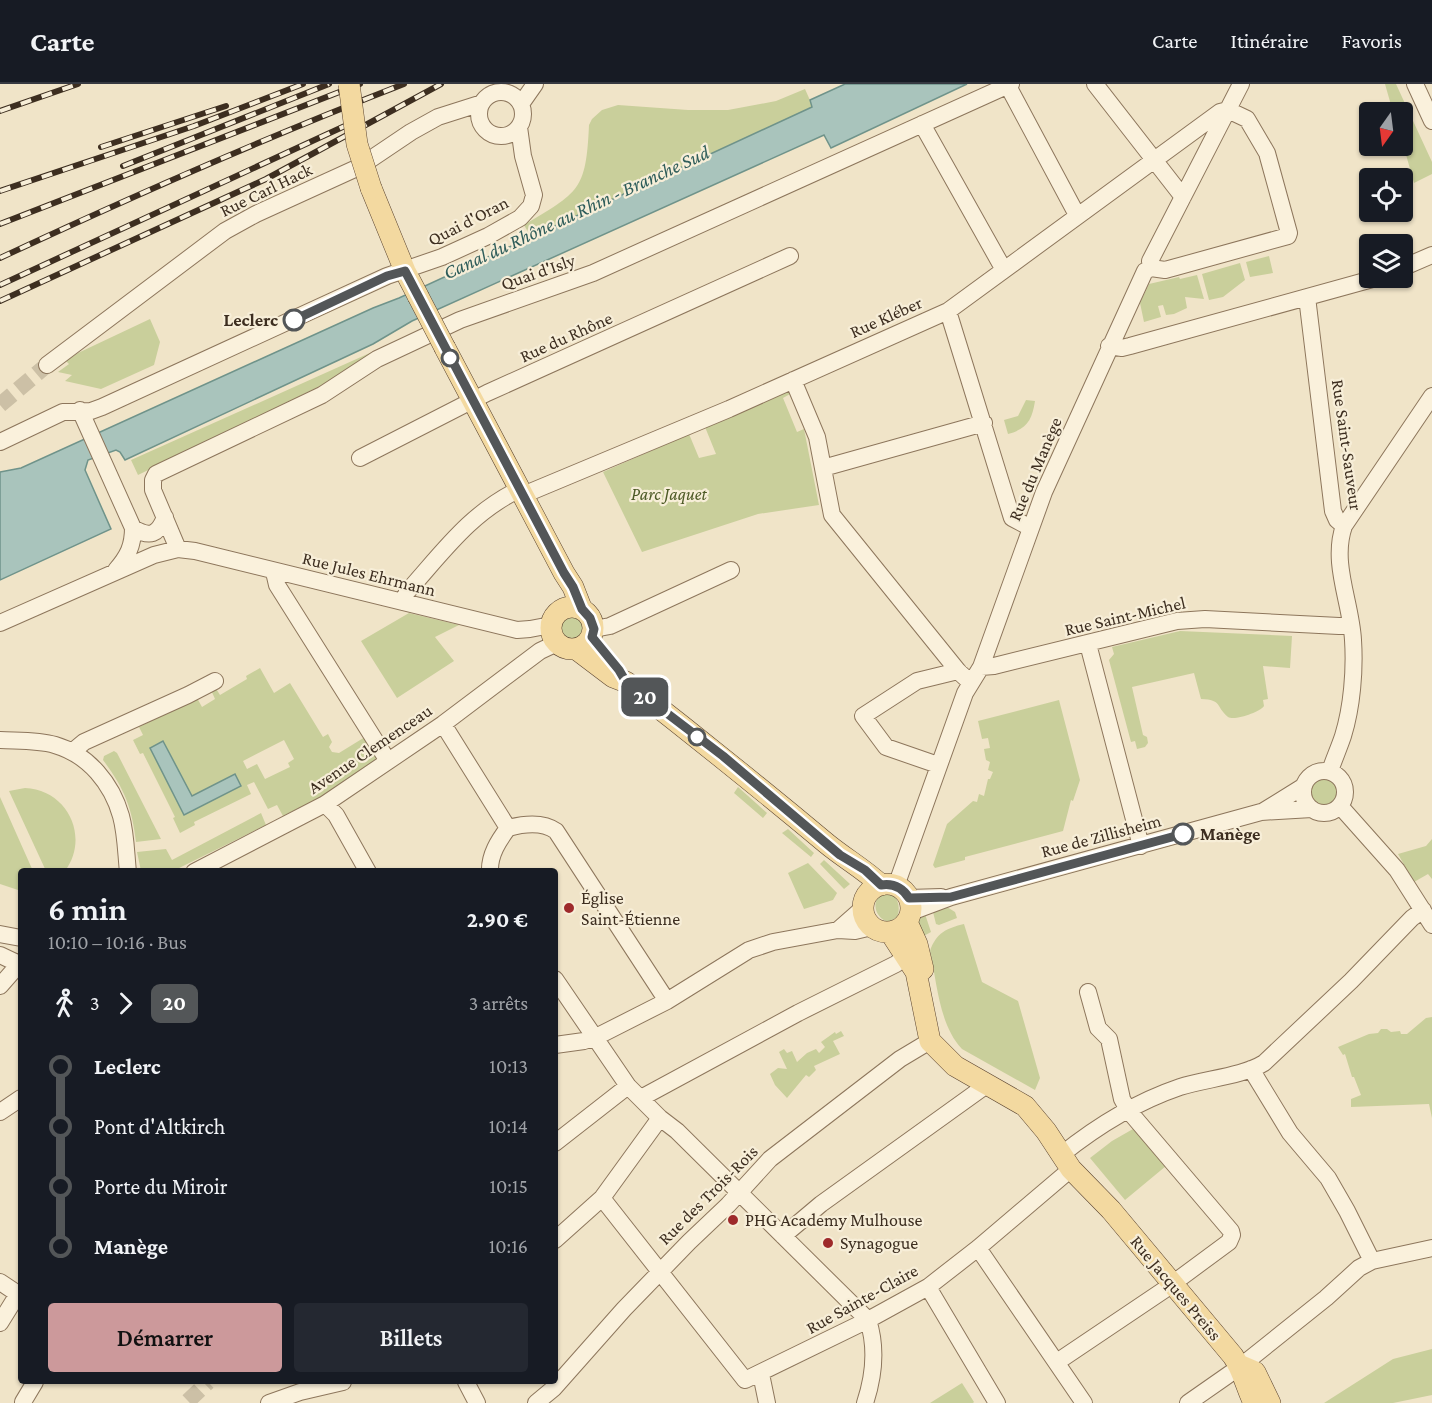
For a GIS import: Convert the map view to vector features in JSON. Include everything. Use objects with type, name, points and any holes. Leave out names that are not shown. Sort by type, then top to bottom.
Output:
[{"type":"main road","points":[[349,84],[357,144],[371,188],[407,275],[573,587],[582,609],[570,607],[571,633]]},
{"type":"main road","points":[[564,573],[571,633],[612,677],[626,682],[723,756],[840,855],[888,907],[916,972],[930,1041]]},
{"type":"main road","name":"Rue Jacques Preiss","points":[[888,907],[917,944],[933,1011],[946,1043],[956,1054],[1025,1094],[1111,1210],[1241,1366],[1255,1372],[1270,1403]]},
{"type":"main road","name":"Rue Jacques Preiss","points":[[930,1041],[956,1066],[1025,1106],[1073,1161]]},
{"type":"main road","name":"Rue Jacques Preiss","points":[[988,1084],[992,1080],[1025,1094]]},
{"type":"main road","name":"Rue Jacques Preiss","points":[[1241,1366],[1243,1379],[1254,1403]]},
{"type":"street","points":[[514,99],[526,84]]},
{"type":"street","points":[[514,99],[535,84]]},
{"type":"street","points":[[1095,84],[1183,197]]},
{"type":"street","name":"Rue du Manège","points":[[888,907],[965,693],[981,667],[1044,492],[1145,271],[1150,268],[1150,261],[1241,84]]},
{"type":"street","points":[[1415,84],[1432,121]]},
{"type":"street","points":[[1010,85],[1077,215]]},
{"type":"street","name":"Quai d'Isly","points":[[178,549],[153,490],[153,480],[156,474],[322,395],[377,359],[400,347],[460,320],[593,273],[1010,85]]},
{"type":"street","points":[[479,120],[482,103],[494,93],[514,99],[523,116],[515,132],[502,136]]},
{"type":"street","name":"Rue Carl Hack","points":[[47,364],[225,231],[256,213],[359,167],[426,123],[482,103]]},
{"type":"street","points":[[1150,268],[1164,270],[1287,238],[1289,233],[1267,153],[1247,119],[1228,110]]},
{"type":"street","name":"Rue Kléber","points":[[403,602],[407,592],[474,517],[490,505],[794,380],[948,311],[1220,112],[1228,110]]},
{"type":"street","points":[[456,111],[479,120],[488,132],[502,136],[523,156]]},
{"type":"street","points":[[922,124],[1004,270]]},
{"type":"street","name":"Quai d'Oran","points":[[0,442],[63,412],[91,411],[102,407],[366,285],[407,275],[520,218],[531,206],[534,195],[523,156],[519,127]]},
{"type":"street","points":[[1413,263],[1432,255]]},
{"type":"street","name":"Rue du Rhône","points":[[360,458],[472,400],[790,256]]},
{"type":"street","points":[[1109,346],[1122,348],[1359,283]]},
{"type":"street","name":"Rue Saint-Sauveur","points":[[1307,297],[1333,512],[1344,526],[1340,536],[1339,551],[1352,625],[1353,660],[1349,705],[1343,735],[1329,771]]},
{"type":"street","points":[[948,311],[1012,518],[1031,528]]},
{"type":"street","points":[[794,380],[817,436],[832,515],[958,671],[971,683]]},
{"type":"street","points":[[1344,526],[1432,396]]},
{"type":"street","points":[[80,410],[133,528],[133,543],[127,557],[116,571]]},
{"type":"street","points":[[823,468],[984,423]]},
{"type":"street","points":[[133,528],[148,534],[156,532],[165,517]]},
{"type":"street","points":[[0,623],[154,555],[178,549]]},
{"type":"street","name":"Rue Jules Ehrmann","points":[[178,549],[195,551],[517,630],[571,633]]},
{"type":"street","points":[[571,633],[610,626],[731,570]]},
{"type":"street","points":[[274,572],[277,585],[388,761]]},
{"type":"street","name":"Rue Saint-Michel","points":[[981,667],[1088,644],[1177,621],[1205,619],[1352,625]]},
{"type":"street","name":"Avenue Clemenceau","points":[[202,868],[325,804],[443,724],[540,651],[571,633]]},
{"type":"street","points":[[1088,644],[1141,846]]},
{"type":"street","points":[[938,765],[886,747],[863,716],[917,681],[958,671]]},
{"type":"street","points":[[72,752],[84,742],[215,681]]},
{"type":"street","points":[[443,724],[508,828]]},
{"type":"street","points":[[0,740],[45,743],[72,752],[94,767],[105,780],[121,814],[128,868]]},
{"type":"street","points":[[1321,770],[1329,771],[1342,779],[1346,793],[1340,806],[1327,813],[1312,809],[1304,799],[1304,786],[1307,778],[1314,773],[1321,770]]},
{"type":"street","name":"Rue de Zillisheim","points":[[1261,812],[1304,786]]},
{"type":"street","points":[[325,804],[336,815],[366,868]]},
{"type":"street","points":[[1340,806],[1396,870],[1432,925]]},
{"type":"street","name":"Rue de Zillisheim","points":[[888,907],[951,897],[1261,812],[1312,809]]},
{"type":"street","points":[[490,868],[491,858],[508,828],[522,824],[540,825],[556,831],[667,1000]]},
{"type":"street","points":[[558,1045],[594,1038],[667,1000],[749,950],[773,942],[838,930],[888,907]]},
{"type":"street","name":"Rue Sainte-Claire","points":[[753,1377],[868,1320],[928,1287],[978,1248],[1073,1161],[1100,1125],[1177,1088],[1251,1069],[1271,1057],[1351,981],[1412,918],[1423,910]]},
{"type":"street","points":[[0,934],[18,937]]},
{"type":"street","points":[[0,955],[18,962]]},
{"type":"street","points":[[641,1098],[798,1013],[896,964],[907,955]]},
{"type":"street","points":[[0,986],[18,965]]},
{"type":"street","points":[[558,983],[628,1086],[660,1118],[677,1131],[868,1320],[872,1333],[874,1372],[865,1403]]},
{"type":"street","points":[[1057,1362],[1173,1284],[1229,1242],[1232,1235],[1128,1110],[1122,1099],[1109,1039],[1098,1028],[1088,992]]},
{"type":"street","name":"Rue des Trois-Rois","points":[[558,1384],[660,1270],[770,1159],[900,1059],[930,1041]]},
{"type":"street","points":[[1251,1069],[1290,1133],[1328,1178],[1372,1261]]},
{"type":"street","points":[[783,1236],[821,1204],[988,1084]]},
{"type":"street","points":[[558,1141],[628,1086]]},
{"type":"street","points":[[0,1112],[18,1100]]},
{"type":"street","points":[[558,1237],[602,1198],[660,1118]]},
{"type":"street","points":[[602,1198],[660,1270],[753,1377],[767,1403]]},
{"type":"street","points":[[978,1248],[1084,1403]]},
{"type":"street","points":[[1188,1403],[1241,1366],[1326,1298],[1359,1268],[1372,1261],[1432,1248]]},
{"type":"street","points":[[0,1281],[18,1294]]},
{"type":"street","points":[[928,1287],[997,1403]]},
{"type":"street","points":[[0,1323],[18,1298]]},
{"type":"street","points":[[23,1402],[34,1384]]},
{"type":"street","points":[[269,1403],[300,1392],[334,1384]]},
{"type":"street","points":[[467,1384],[477,1403]]},
{"type":"street","name":"Rue des Trois-Rois","points":[[536,1403],[558,1384]]},
{"type":"green space","points":[[1385,84],[1396,84],[1404,102],[1390,102]]},
{"type":"green space","points":[[805,89],[813,107],[531,237],[524,225],[557,205],[576,187],[582,177],[585,164],[589,125],[602,110],[618,105],[688,110],[728,110],[776,101]]},
{"type":"green space","points":[[1413,121],[1432,162],[1432,174],[1414,183],[1413,168],[1410,168],[1406,156],[1413,156]]},
{"type":"green space","points":[[1269,256],[1273,273],[1250,277],[1246,262]]},
{"type":"green space","points":[[1240,263],[1245,280],[1223,297],[1209,300],[1202,274]]},
{"type":"green space","points":[[1197,275],[1204,299],[1185,297],[1187,308],[1174,314],[1166,315],[1163,305],[1158,306],[1161,317],[1144,322],[1140,303],[1149,284]]},
{"type":"green space","points":[[150,319],[160,342],[154,365],[101,389],[65,381],[72,375],[58,372],[69,364],[66,361],[78,353]]},
{"type":"green space","points":[[372,352],[347,373],[138,475],[131,460]]},
{"type":"green space","name":"Parc Jaquet","points":[[788,390],[790,394],[783,398],[797,432],[804,429],[819,505],[758,514],[642,552],[603,472],[689,434],[699,458],[716,454],[705,427]]},
{"type":"green space","points":[[1026,400],[1035,401],[1028,423],[1008,434],[1004,420],[1018,416]]},
{"type":"green space","points":[[572,608],[587,614],[593,629],[587,644],[572,650],[557,644],[551,629],[557,614]]},
{"type":"green space","points":[[409,613],[459,625],[435,637],[454,661],[397,698],[361,641]]},
{"type":"green space","points":[[1180,631],[1292,636],[1290,668],[1263,666],[1268,699],[1263,700],[1264,706],[1258,711],[1236,718],[1228,717],[1216,702],[1201,699],[1194,673],[1132,687],[1143,735],[1147,737],[1148,743],[1145,747],[1137,749],[1135,741],[1131,742],[1109,660],[1114,654],[1112,647]]},
{"type":"green space","points":[[260,668],[274,693],[290,683],[323,737],[328,734],[332,742],[329,747],[332,752],[339,753],[365,737],[378,758],[321,797],[283,816],[277,805],[268,809],[254,782],[247,785],[251,794],[194,822],[195,825],[180,833],[173,818],[175,817],[143,753],[140,754],[133,740],[143,735],[139,727],[197,698],[202,707],[215,699],[211,690],[215,687],[220,695],[247,679],[246,676]],"holes":[[[284,740],[294,759],[288,763],[290,767],[265,779],[257,764],[247,769],[243,761]]]},
{"type":"green space","points":[[1059,700],[1080,780],[1073,801],[1071,800],[1063,831],[965,857],[965,860],[935,868],[933,865],[947,824],[973,801],[977,802],[979,794],[984,796],[988,779],[993,772],[988,770],[990,762],[986,760],[984,749],[990,748],[988,738],[982,739],[978,721]]},
{"type":"green space","points":[[114,751],[161,839],[136,842],[126,798],[103,760],[104,756]]},
{"type":"green space","points":[[1324,777],[1334,781],[1338,791],[1334,801],[1324,805],[1314,801],[1310,791],[1314,781]]},
{"type":"green space","points":[[738,787],[767,813],[763,818],[734,793]]},
{"type":"green space","points":[[25,788],[40,791],[53,797],[63,806],[75,830],[72,858],[67,868],[45,868],[9,791]]},
{"type":"green space","points":[[0,797],[32,868],[18,868],[18,890],[0,884]]},
{"type":"green space","points":[[261,813],[266,825],[179,868],[140,868],[137,852],[166,849],[172,860]]},
{"type":"green space","points":[[788,829],[814,853],[811,857],[782,833]]},
{"type":"green space","points":[[1432,839],[1432,879],[1428,874],[1414,882],[1398,854],[1426,846]]},
{"type":"green space","points":[[824,860],[850,884],[844,889],[820,864]]},
{"type":"green space","points":[[808,863],[837,893],[833,900],[804,909],[788,873]]},
{"type":"green space","points":[[883,893],[895,896],[898,904],[897,917],[889,922],[880,917],[875,905],[876,900]]},
{"type":"green space","points":[[947,907],[955,912],[957,918],[936,924],[933,912]]},
{"type":"green space","points":[[925,914],[931,932],[920,938],[916,926]]},
{"type":"green space","points":[[964,924],[982,982],[1018,1001],[1040,1078],[1035,1090],[962,1049],[948,1028],[940,1003],[930,951],[935,940],[943,932]]},
{"type":"green space","points":[[1432,1017],[1432,1118],[1429,1104],[1351,1107],[1351,1099],[1361,1095],[1352,1077],[1345,1054],[1343,1055],[1338,1047],[1369,1034],[1378,1033],[1381,1029],[1407,1034],[1426,1018]]},
{"type":"green space","points":[[841,1031],[844,1036],[833,1041],[840,1054],[814,1066],[816,1070],[809,1077],[806,1075],[787,1098],[775,1085],[770,1074],[778,1068],[787,1069],[779,1052],[784,1049],[787,1053],[792,1051],[797,1062],[816,1049],[819,1053],[825,1047],[821,1042],[835,1032],[836,1034]]},
{"type":"green space","points":[[1133,1129],[1166,1166],[1125,1200],[1090,1158]]},
{"type":"green space","points":[[1432,1349],[1432,1395],[1393,1403],[1324,1403],[1393,1359]]},
{"type":"green space","points":[[962,1383],[973,1403],[930,1403]]},
{"type":"water","points":[[845,84],[967,84],[831,148],[824,135],[412,321],[373,344],[125,460],[116,450],[88,460],[85,470],[111,529],[0,580],[0,472],[21,468],[399,298],[812,107],[810,100]]},
{"type":"water","points":[[163,741],[192,796],[235,774],[241,786],[184,815],[150,748]]},
{"type":"tunnel","points":[[0,405],[47,365]]},
{"type":"tunnel","points":[[188,1401],[206,1384]]},
{"type":"railway","points":[[0,111],[78,84]]},
{"type":"railway","points":[[0,191],[194,126],[303,84]]},
{"type":"railway","points":[[123,166],[329,84]]},
{"type":"railway","points":[[0,224],[360,84]]},
{"type":"railway","points":[[0,258],[200,168],[404,84]]},
{"type":"railway","points":[[0,301],[266,179],[441,84]]},
{"type":"railway","points":[[101,147],[226,106]]},
{"type":"railway","points":[[0,285],[347,125]]},
{"type":"bus line","name":"20","points":[[294,320],[366,285],[405,271],[573,587],[582,609],[593,623],[592,637],[626,682],[723,756],[840,855],[865,870],[881,885],[900,887],[909,898],[951,897],[1183,834]]},
{"type":"place","name":"Leclerc","points":[[294,320]]},
{"type":"place","name":"Manège","points":[[1183,834]]},
{"type":"place","name":"Église Saint-Étienne","points":[[569,908]]},
{"type":"place","name":"PHG Academy Mulhouse","points":[[733,1220]]},
{"type":"place","name":"Synagogue","points":[[828,1243]]},
{"type":"water label","name":"Canal du Rhône au Rhin - Branche Sud","points":[[576,212]]}]
